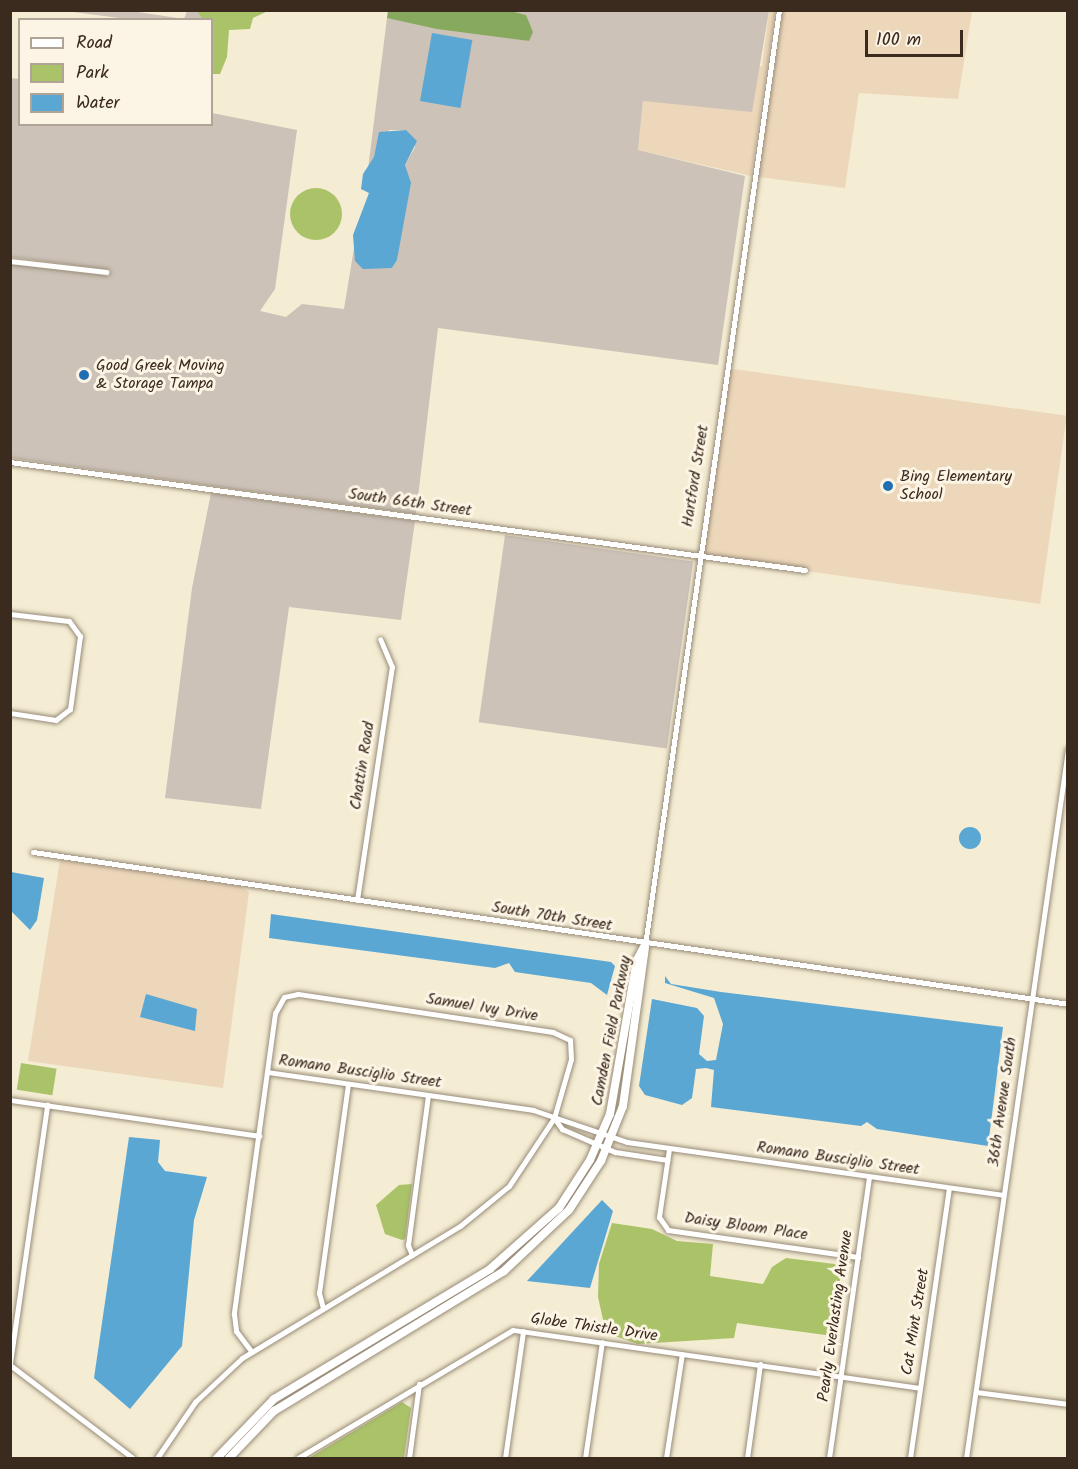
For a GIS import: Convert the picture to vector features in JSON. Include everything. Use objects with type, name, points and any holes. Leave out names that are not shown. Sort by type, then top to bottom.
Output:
[{"type":"street","name":"Hartford Street","points":[[645,945],[698,557],[779,10]]},
{"type":"street","points":[[10,261],[106,272]]},
{"type":"street","name":"South 66th Street","points":[[10,462],[805,570]]},
{"type":"street","points":[[10,614],[69,621],[80,636],[70,709],[56,720],[10,713]]},
{"type":"street","name":"Chattin Road","points":[[357,900],[392,667],[380,639]]},
{"type":"street","name":"36th Avenue South","points":[[966,1458],[1068,749]]},
{"type":"street","name":"South 70th Street","points":[[33,852],[645,945],[1068,1004]]},
{"type":"street","name":"Camden Field Parkway","points":[[217,1458],[274,1399],[520,1246],[565,1200],[603,1134],[619,1082],[637,960],[645,945]]},
{"type":"street","name":"Camden Field Parkway","points":[[229,1458],[283,1405],[523,1257],[570,1210],[612,1138],[629,1081],[645,945]]},
{"type":"street","name":"Samuel Ivy Drive","points":[[157,1458],[195,1402],[252,1352],[471,1219],[509,1186],[554,1118],[572,1048],[564,1035],[290,995],[275,1013],[234,1314],[236,1331],[252,1352]]},
{"type":"street","name":"Romano Busciglio Street","points":[[267,1072],[428,1095],[554,1118],[612,1138],[669,1149],[1003,1195]]},
{"type":"street","points":[[323,1308],[319,1293],[348,1084]]},
{"type":"street","points":[[412,1255],[408,1245],[428,1095]]},
{"type":"street","points":[[10,1100],[259,1136]]},
{"type":"street","points":[[47,1105],[10,1364],[124,1455],[133,1458]]},
{"type":"street","name":"Romano Busciglio Street","points":[[554,1118],[562,1129],[607,1148],[667,1160]]},
{"type":"street","points":[[667,1160],[669,1149]]},
{"type":"street","name":"Daisy Bloom Place","points":[[667,1160],[659,1216],[668,1230],[858,1257]]},
{"type":"street","name":"Pearly Everlasting Avenue","points":[[829,1458],[869,1178]]},
{"type":"street","name":"Cat Mint Street","points":[[910,1458],[949,1189]]},
{"type":"street","points":[[505,1458],[523,1331]]},
{"type":"street","name":"Globe Thistle Drive","points":[[298,1458],[505,1332],[523,1331],[919,1388]]},
{"type":"street","points":[[585,1458],[602,1342]]},
{"type":"street","points":[[666,1458],[682,1354]]},
{"type":"street","points":[[747,1458],[760,1364]]},
{"type":"street","points":[[409,1458],[419,1384]]},
{"type":"street","points":[[976,1392],[1068,1404]]},
{"type":"shaded area","points":[[125,10],[177,18],[119,18],[66,11]]},
{"type":"shaded area","points":[[187,11],[197,11],[201,18],[184,18]]},
{"type":"shaded area","points":[[511,11],[769,11],[752,112],[643,101],[638,150],[745,176],[718,365],[438,328],[416,514],[11,458],[11,264],[109,276],[110,270],[11,257],[11,78],[18,79],[18,126],[213,126],[213,113],[297,130],[275,289],[260,311],[286,317],[302,304],[344,309],[355,242],[355,260],[392,268],[397,260],[409,182],[405,165],[415,147],[406,130],[389,130],[368,169],[387,18],[529,41],[526,15]]},
{"type":"shaded area","points":[[769,11],[775,11],[751,176],[638,150],[643,101],[762,66]]},
{"type":"shaded area","points":[[783,11],[972,11],[958,99],[859,93],[845,188],[758,177]]},
{"type":"shaded area","name":"Bing Elementary School","points":[[727,368],[1067,416],[1040,604],[701,556]]},
{"type":"shaded area","points":[[211,493],[415,521],[401,620],[289,607],[261,809],[165,798],[192,588]]},
{"type":"shaded area","points":[[505,535],[693,561],[667,749],[479,722]]},
{"type":"shaded area","points":[[60,860],[240,886],[249,892],[223,1088],[28,1061]]},
{"type":"green space","points":[[197,11],[268,11],[253,18],[250,29],[229,30],[227,57],[220,74],[213,74],[213,18],[201,18]]},
{"type":"green space","points":[[388,11],[511,11],[526,15],[533,32],[529,41],[437,29],[387,18]]},
{"type":"green space","points":[[316,188],[326,190],[334,196],[340,204],[342,214],[340,224],[334,232],[326,238],[316,240],[306,238],[298,232],[292,224],[290,214],[292,204],[298,196],[306,190]]},
{"type":"green space","points":[[21,1063],[57,1069],[52,1095],[17,1090]]},
{"type":"green space","points":[[412,1184],[405,1239],[402,1240],[385,1234],[376,1205],[399,1185]]},
{"type":"green space","points":[[612,1223],[652,1229],[677,1241],[713,1244],[710,1276],[763,1284],[772,1267],[786,1258],[835,1264],[841,1272],[833,1336],[737,1323],[734,1338],[638,1344],[606,1333],[598,1297],[599,1264]]},
{"type":"green space","points":[[402,1402],[411,1408],[404,1458],[309,1458]]},
{"type":"water","points":[[432,33],[472,40],[460,108],[420,101]]},
{"type":"water","points":[[406,130],[417,141],[405,165],[411,183],[397,260],[392,268],[363,269],[355,261],[353,235],[369,193],[361,189],[363,174],[374,157],[379,132]]},
{"type":"water","points":[[970,827],[980,834],[981,838],[974,848],[970,849],[960,842],[959,838],[966,828]]},
{"type":"water","points":[[11,872],[44,878],[37,920],[30,930],[11,911]]},
{"type":"water","points":[[271,914],[611,962],[615,966],[607,995],[591,983],[515,972],[509,963],[495,968],[269,938]]},
{"type":"water","points":[[665,976],[671,984],[721,992],[1003,1027],[988,1146],[877,1129],[867,1122],[861,1126],[711,1107],[714,1070],[706,1068],[696,1069],[692,1098],[682,1105],[645,1095],[639,1086],[652,999],[697,1008],[704,1016],[699,1054],[707,1061],[716,1060],[723,1024],[714,998],[665,983]]},
{"type":"water","points":[[146,994],[197,1009],[195,1031],[140,1017]]},
{"type":"water","points":[[129,1137],[160,1140],[158,1162],[165,1171],[207,1177],[194,1220],[182,1346],[130,1409],[94,1378]]},
{"type":"water","points":[[602,1200],[613,1211],[590,1288],[527,1281]]},
{"type":"place","name":"Good Greek Moving & Storage Tampa","points":[[84,375]]},
{"type":"place","name":"Bing Elementary School","points":[[888,486]]}]
